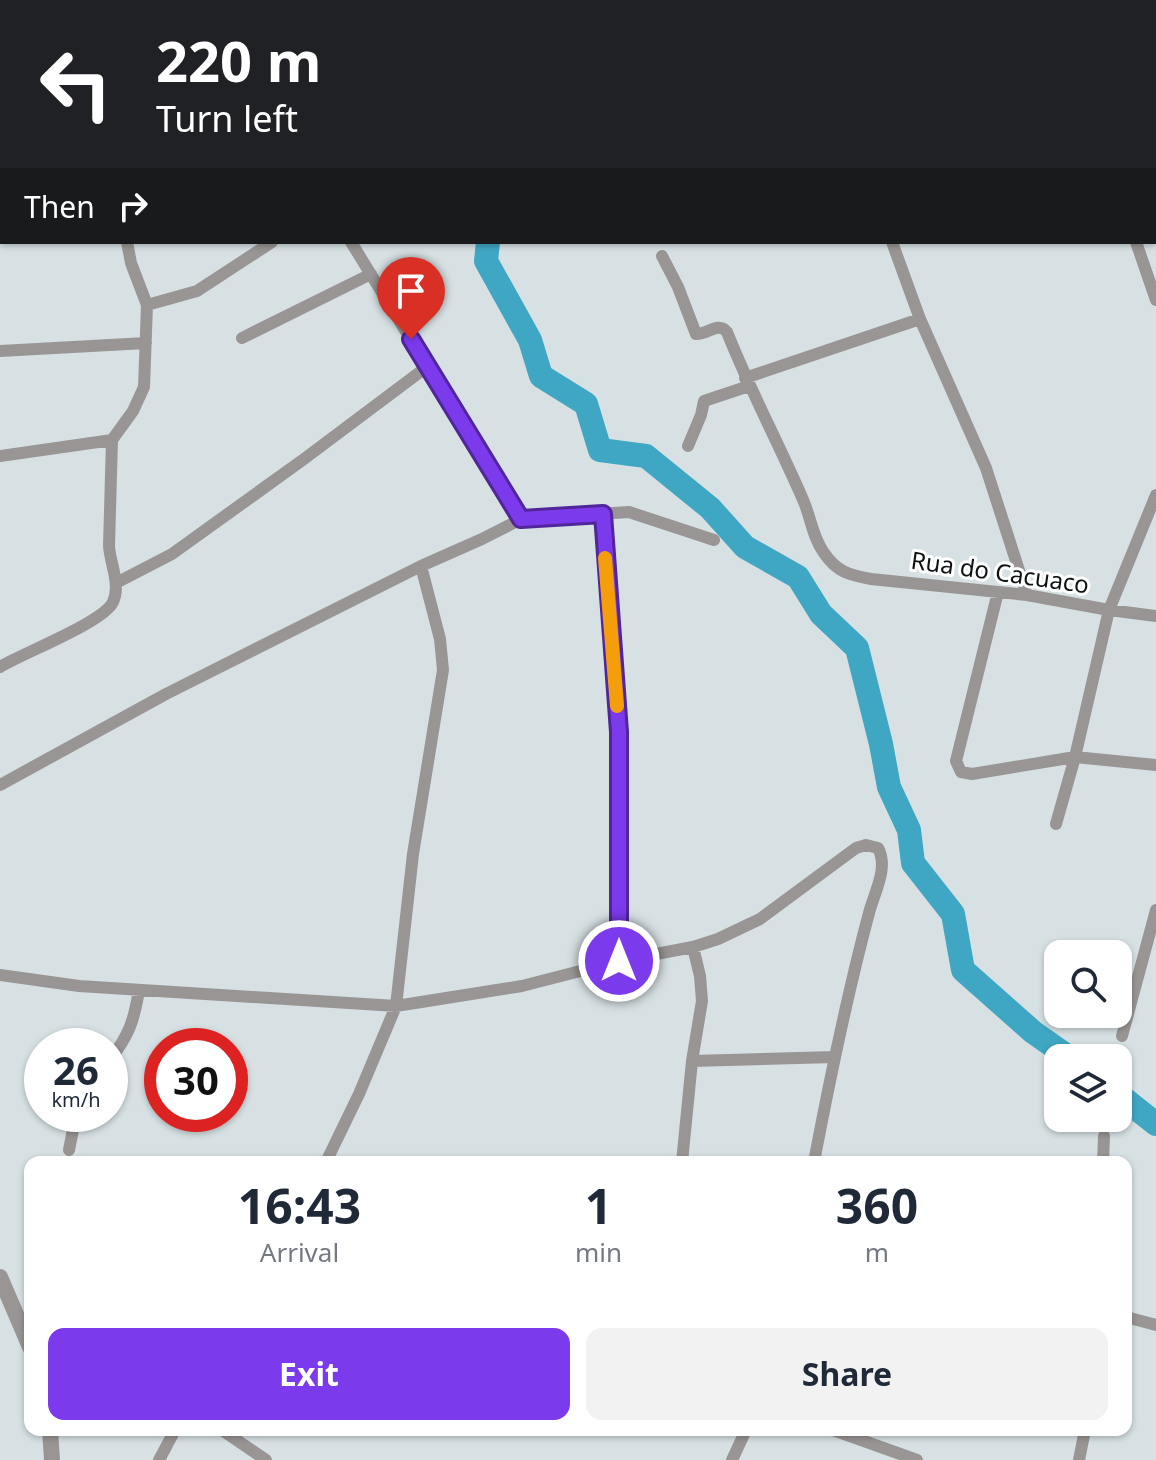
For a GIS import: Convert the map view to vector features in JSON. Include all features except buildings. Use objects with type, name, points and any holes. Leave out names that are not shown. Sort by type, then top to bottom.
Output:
[{"type":"street","points":[[0,667],[99,616],[113,602],[116,583],[109,546],[112,440],[133,411],[144,387],[146,343],[147,305],[127,244]]},
{"type":"street","points":[[147,305],[197,291],[269,244]]},
{"type":"street","points":[[352,244],[521,519]]},
{"type":"street","points":[[893,244],[920,319],[986,468],[1027,595]]},
{"type":"street","points":[[1137,244],[1156,300]]},
{"type":"street","points":[[662,256],[696,334],[723,328],[747,382]]},
{"type":"street","points":[[242,338],[371,274]]},
{"type":"street","points":[[688,446],[704,401],[747,382],[920,319]]},
{"type":"street","points":[[0,351],[146,343]]},
{"type":"street","points":[[116,583],[172,554],[428,366]]},
{"type":"street","name":"Rua do Cacuaco","points":[[747,382],[805,504],[814,536],[824,555],[840,571],[871,579],[1027,595],[1156,616]]},
{"type":"street","points":[[0,456],[112,440]]},
{"type":"street","points":[[1056,824],[1109,610],[1156,495]]},
{"type":"street","points":[[0,785],[166,694],[521,519],[629,512],[714,540]]},
{"type":"street","points":[[603,514],[619,732],[619,961]]},
{"type":"street","points":[[329,1156],[396,1006],[413,854],[443,670],[440,639],[421,566]]},
{"type":"street","points":[[998,592],[956,761],[961,772],[972,774],[1075,757],[1156,765]]},
{"type":"street","points":[[0,975],[79,986],[396,1006],[522,986],[619,961],[693,947],[731,934],[760,919],[856,848],[866,845],[878,848],[883,858],[882,872],[834,1057],[815,1156]]},
{"type":"street","points":[[1122,1036],[1156,910]]},
{"type":"street","points":[[683,1156],[702,990],[693,947]]},
{"type":"street","points":[[128,1034],[139,990]]},
{"type":"street","points":[[692,1061],[834,1057]]},
{"type":"street","points":[[69,1150],[72,1132]]},
{"type":"street","points":[[1103,1156],[1104,1136]]},
{"type":"street","points":[[0,1277],[24,1333]]},
{"type":"street","points":[[1132,1319],[1156,1325]]},
{"type":"street","points":[[50,1436],[52,1460]]},
{"type":"street","points":[[159,1460],[172,1436]]},
{"type":"street","points":[[231,1436],[266,1460]]},
{"type":"street","points":[[732,1460],[743,1436]]},
{"type":"street","points":[[850,1436],[917,1460]]},
{"type":"street","points":[[1079,1460],[1084,1436]]},
{"type":"waterway","points":[[488,244],[486,261],[530,340],[541,376],[586,404],[600,450],[646,456],[710,508],[745,547],[798,577],[821,614],[857,648],[889,787],[909,830],[913,863],[953,914],[963,970],[1050,1044]]},
{"type":"waterway","points":[[1132,1105],[1156,1124]]},
{"type":"slow traffic","points":[[605,558],[617,706]]},
{"type":"route","points":[[411,339],[521,519],[603,514],[619,732],[619,961]]}]
